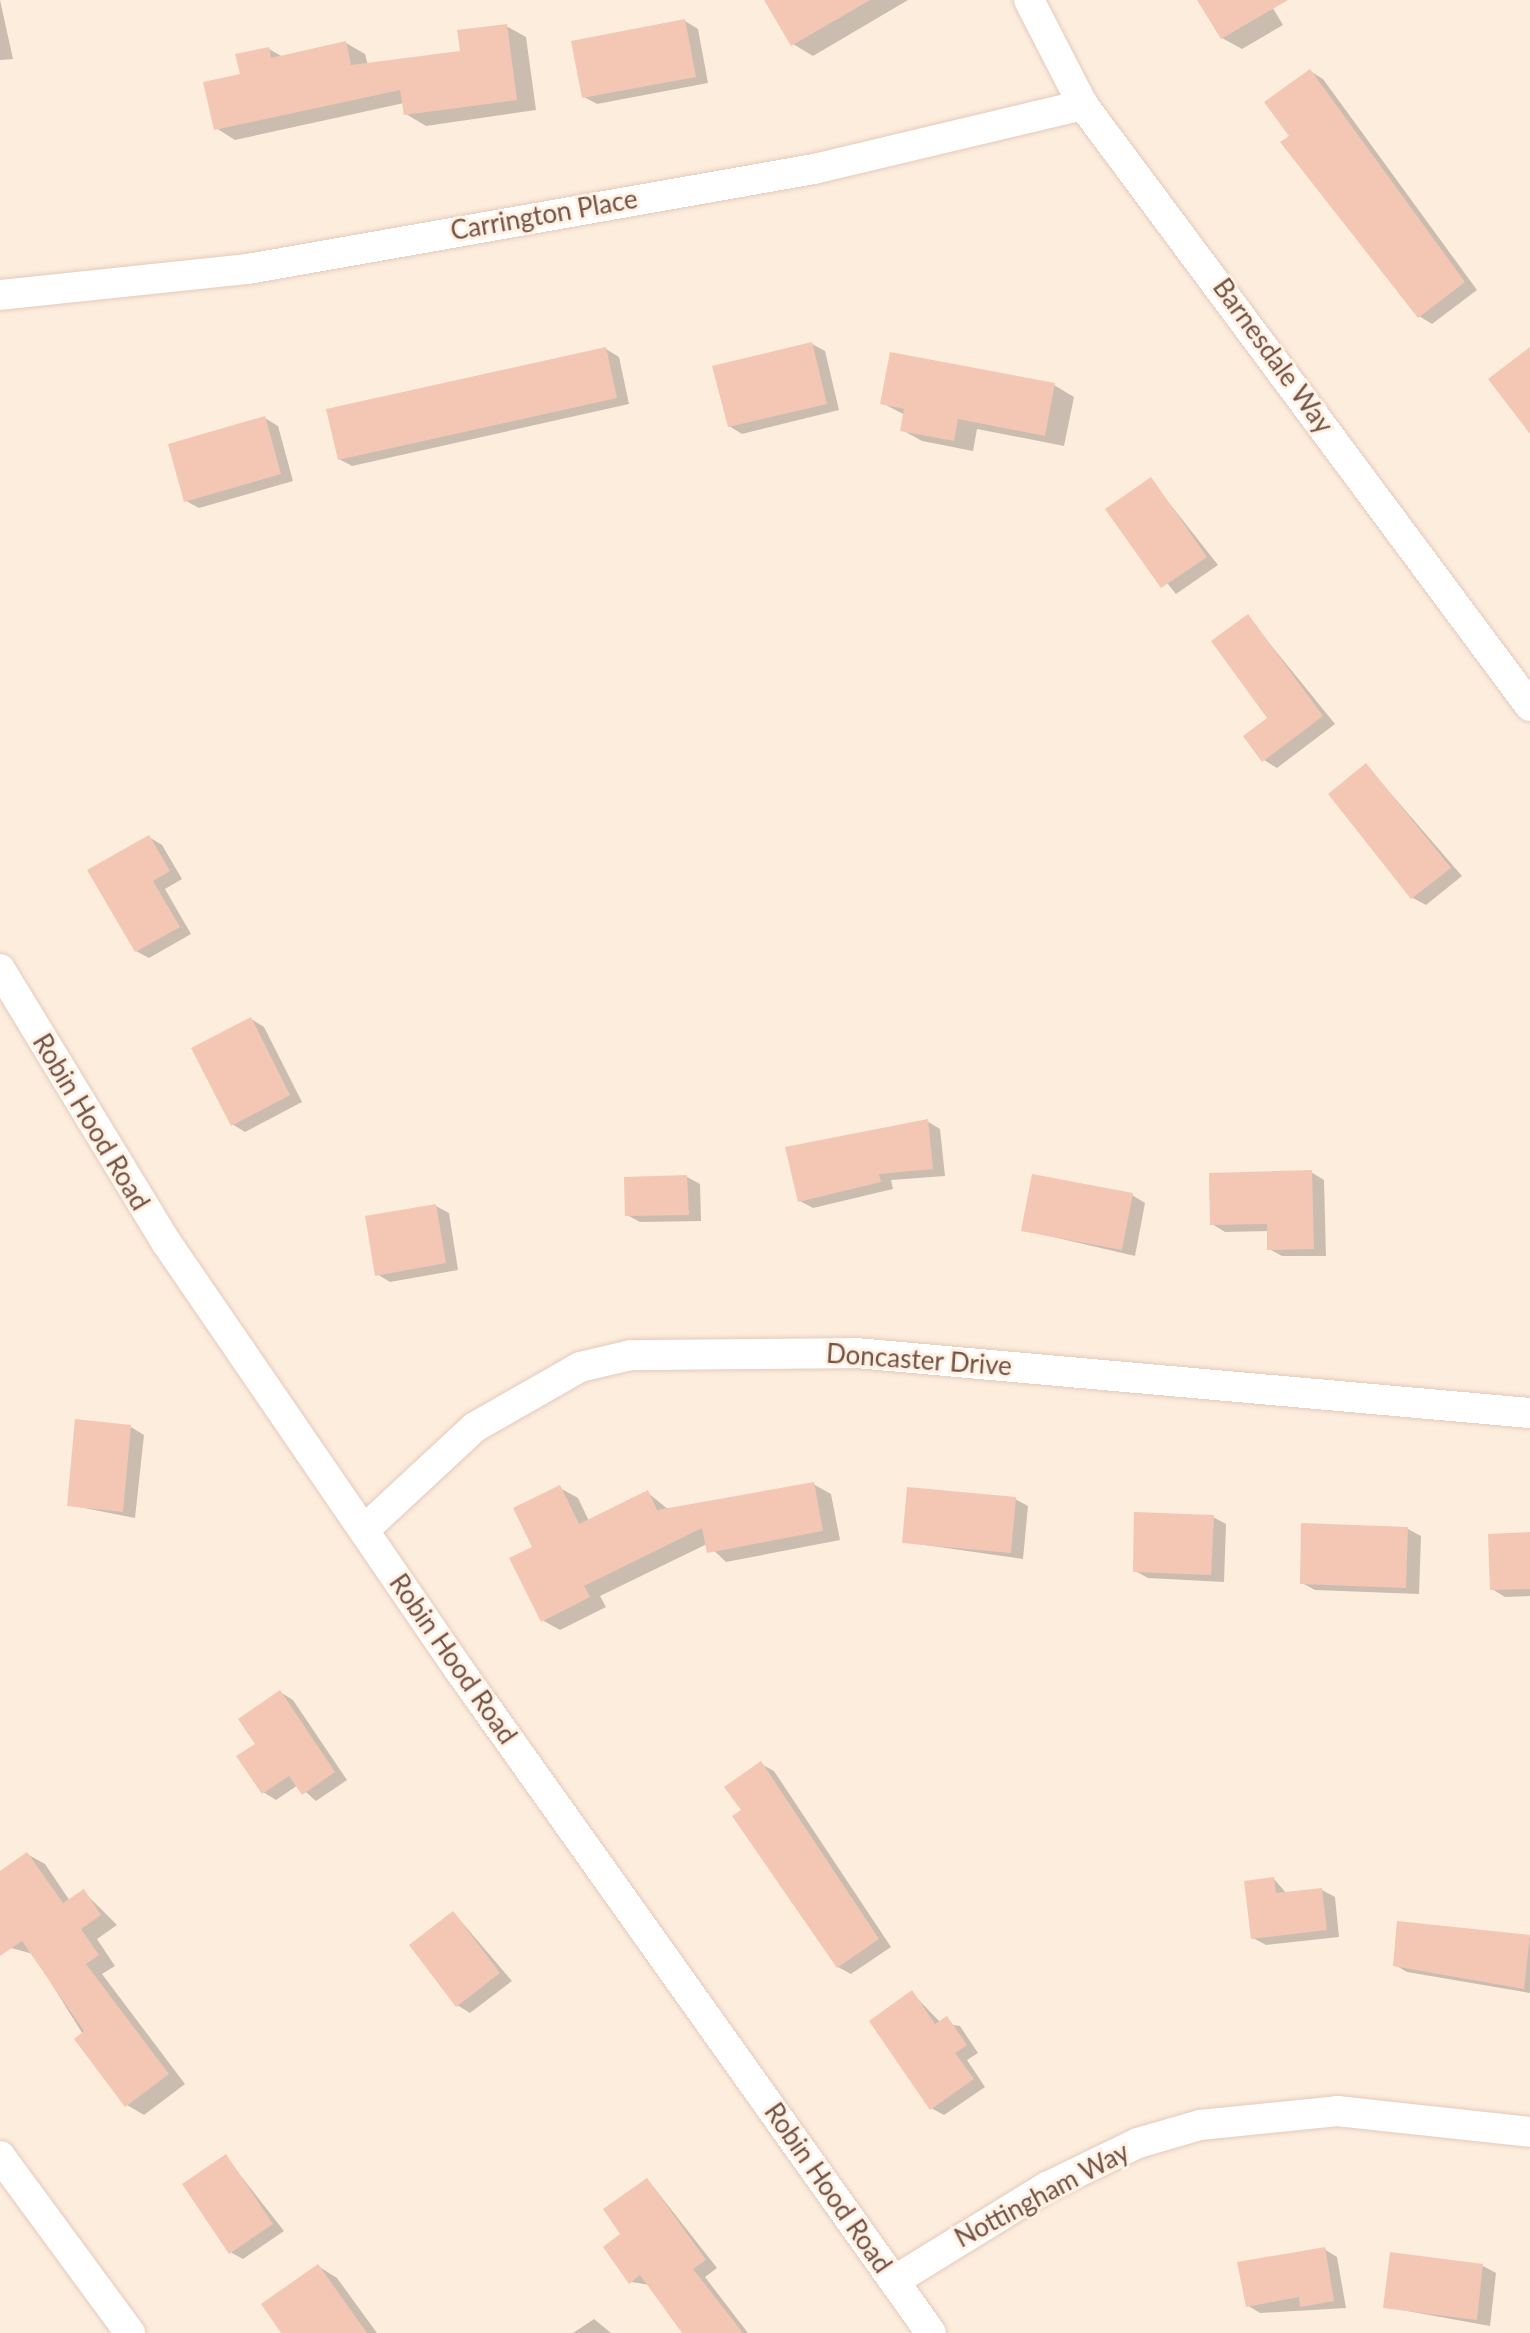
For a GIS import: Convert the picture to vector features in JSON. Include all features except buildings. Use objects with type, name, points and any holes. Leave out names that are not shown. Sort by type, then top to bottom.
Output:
[{"type":"street","name":"Barnesdale Way","points":[[1029,0],[1083,105],[1530,706]]},
{"type":"street","name":"Carrington Place","points":[[0,295],[248,269],[814,169],[1083,105]]},
{"type":"street","name":"Robin Hood Road","points":[[0,969],[166,1242],[364,1530],[931,2333]]},
{"type":"street","name":"Doncaster Drive","points":[[364,1530],[475,1427],[580,1367],[631,1355],[856,1353],[1530,1413]]},
{"type":"street","name":"Nottingham Way","points":[[894,2281],[1047,2187],[1138,2143],[1200,2125],[1337,2111],[1530,2132]]},
{"type":"street","points":[[0,2156],[130,2333]]}]
